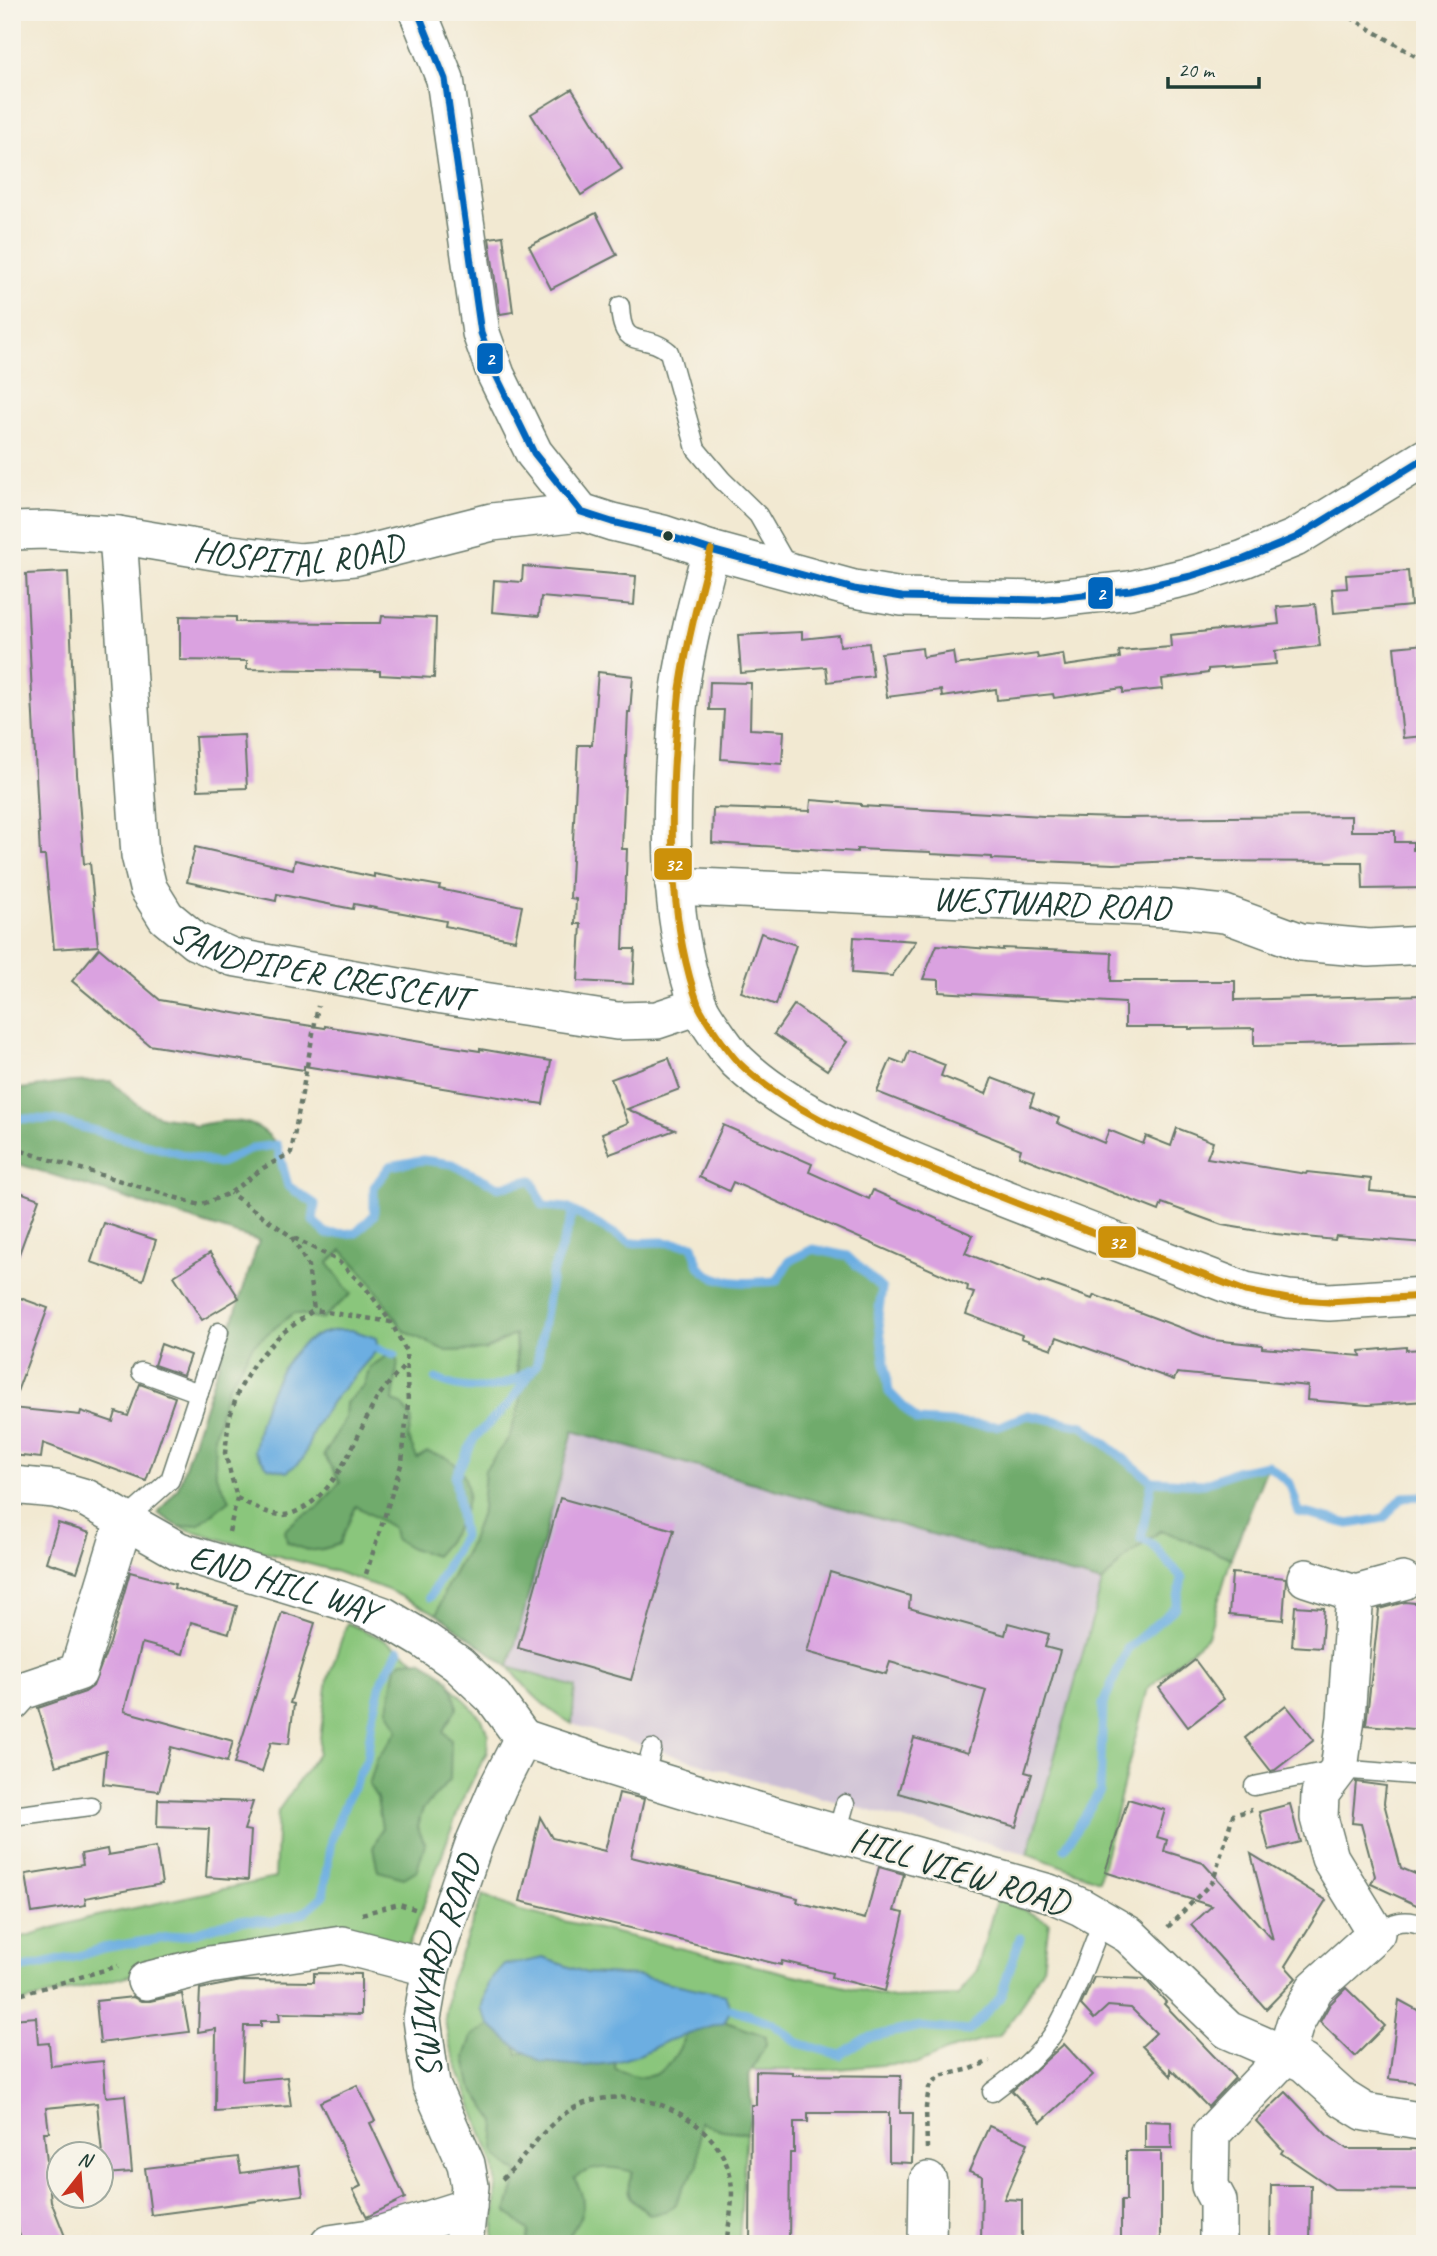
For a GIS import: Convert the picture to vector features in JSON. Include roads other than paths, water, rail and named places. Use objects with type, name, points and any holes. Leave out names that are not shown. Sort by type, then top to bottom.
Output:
[{"type":"street","points":[[418,12],[445,79],[481,333],[496,375],[534,453],[581,512],[854,589],[902,597],[1038,600],[1130,590],[1191,576],[1244,559],[1295,538],[1425,458]]},
{"type":"street","name":"HOSPITAL ROAD","points":[[12,531],[118,534],[231,554],[300,562],[354,556],[492,522],[581,512]]},
{"type":"street","name":"SANDPIPER CRESCENT","points":[[118,534],[140,855],[148,888],[166,916],[195,941],[232,957],[443,995],[617,1021],[657,1020],[699,1006]]},
{"type":"street","points":[[711,550],[680,689],[671,819],[674,886],[676,918],[699,1006],[737,1061],[777,1093],[828,1123],[986,1192],[1245,1291],[1288,1299],[1329,1302],[1425,1296]]},
{"type":"street","name":"WESTWARD ROAD","points":[[674,886],[1167,908],[1224,914],[1301,942],[1369,948],[1425,945]]},
{"type":"street","name":"END HILL WAY","points":[[12,1485],[55,1489],[86,1498],[179,1551],[384,1616],[408,1629],[458,1664],[494,1698],[523,1738]]},
{"type":"street","points":[[12,1702],[22,1691],[78,1672],[124,1521]]},
{"type":"street","points":[[1306,1578],[1355,1594],[1409,1579]]},
{"type":"street","points":[[1218,2244],[1218,2201],[1210,2186],[1211,2134],[1286,2055],[1295,2024],[1315,1988],[1376,1933],[1330,1858],[1319,1818],[1320,1794],[1339,1769],[1346,1718],[1355,1594]]},
{"type":"street","name":"HILL VIEW ROAD","points":[[523,1738],[589,1760],[648,1762],[841,1819],[1049,1893],[1081,1907],[1129,1935],[1228,2030],[1304,2063],[1343,2099],[1365,2112],[1425,2122]]},
{"type":"street","name":"SWINYARD ROAD","points":[[464,2244],[470,2186],[466,2164],[431,2085],[422,2019],[431,1968],[475,1841],[523,1738]]},
{"type":"street","points":[[146,1981],[209,1965],[342,1945],[431,1968]]},
{"type":"street","points":[[927,2244],[928,2181]]},
{"type":"street","points":[[329,2244],[370,2238],[468,2207]]},
{"type":"lane","points":[[620,306],[621,325],[625,332],[664,347],[669,352],[696,449],[722,480],[758,515],[791,572]]},
{"type":"lane","points":[[124,1521],[170,1480],[219,1332]]},
{"type":"lane","points":[[141,1372],[199,1394]]},
{"type":"lane","points":[[1254,1786],[1339,1769],[1425,1776]]},
{"type":"lane","points":[[12,1816],[91,1806]]},
{"type":"lane","points":[[992,2092],[1031,2058],[1054,2032],[1083,1971],[1102,1920]]},
{"type":"lane","points":[[1376,1933],[1393,1922],[1412,1920],[1425,1926]]},
{"type":"water","points":[[352,1330],[376,1338],[378,1349],[333,1400],[315,1427],[303,1459],[287,1472],[268,1467],[254,1451],[261,1419],[274,1384],[283,1368],[306,1342],[320,1334]]},
{"type":"water","points":[[543,1958],[587,1973],[639,1976],[725,1995],[731,2009],[724,2023],[667,2041],[641,2054],[612,2063],[583,2066],[541,2062],[511,2043],[490,2025],[481,2009],[488,1983],[504,1964]]},
{"type":"waterway","points":[[12,1118],[55,1120],[218,1164],[253,1148],[277,1145],[288,1186],[315,1204],[313,1221],[327,1234],[356,1233],[374,1215],[374,1187],[390,1166],[423,1160],[452,1164],[499,1187],[532,1180],[543,1206],[567,1208],[631,1243],[693,1245],[700,1267],[725,1280],[777,1281],[789,1261],[813,1249],[847,1256],[882,1289],[878,1316],[889,1392],[917,1421],[1000,1426],[1028,1415],[1083,1426],[1152,1481],[1204,1484],[1236,1471],[1268,1465],[1290,1484],[1299,1512],[1349,1524],[1384,1518],[1403,1497],[1425,1496]]},
{"type":"waterway","points":[[430,1597],[463,1536],[455,1477],[475,1437],[509,1404],[537,1364],[552,1274],[573,1214]]},
{"type":"waterway","points":[[378,1349],[395,1355]]},
{"type":"waterway","points":[[436,1379],[460,1387],[484,1388],[509,1383],[530,1370]]},
{"type":"waterway","points":[[1065,1848],[1100,1791],[1103,1704],[1127,1649],[1176,1607],[1182,1578],[1152,1544],[1141,1539],[1152,1481]]},
{"type":"waterway","points":[[24,1968],[103,1948],[194,1933],[227,1923],[246,1920],[272,1922],[305,1912],[323,1896],[331,1840],[367,1759],[372,1720],[382,1680],[399,1650]]},
{"type":"waterway","points":[[731,2009],[772,2023],[798,2043],[840,2055],[866,2038],[917,2027],[969,2031],[1000,1998],[1020,1938]]}]
